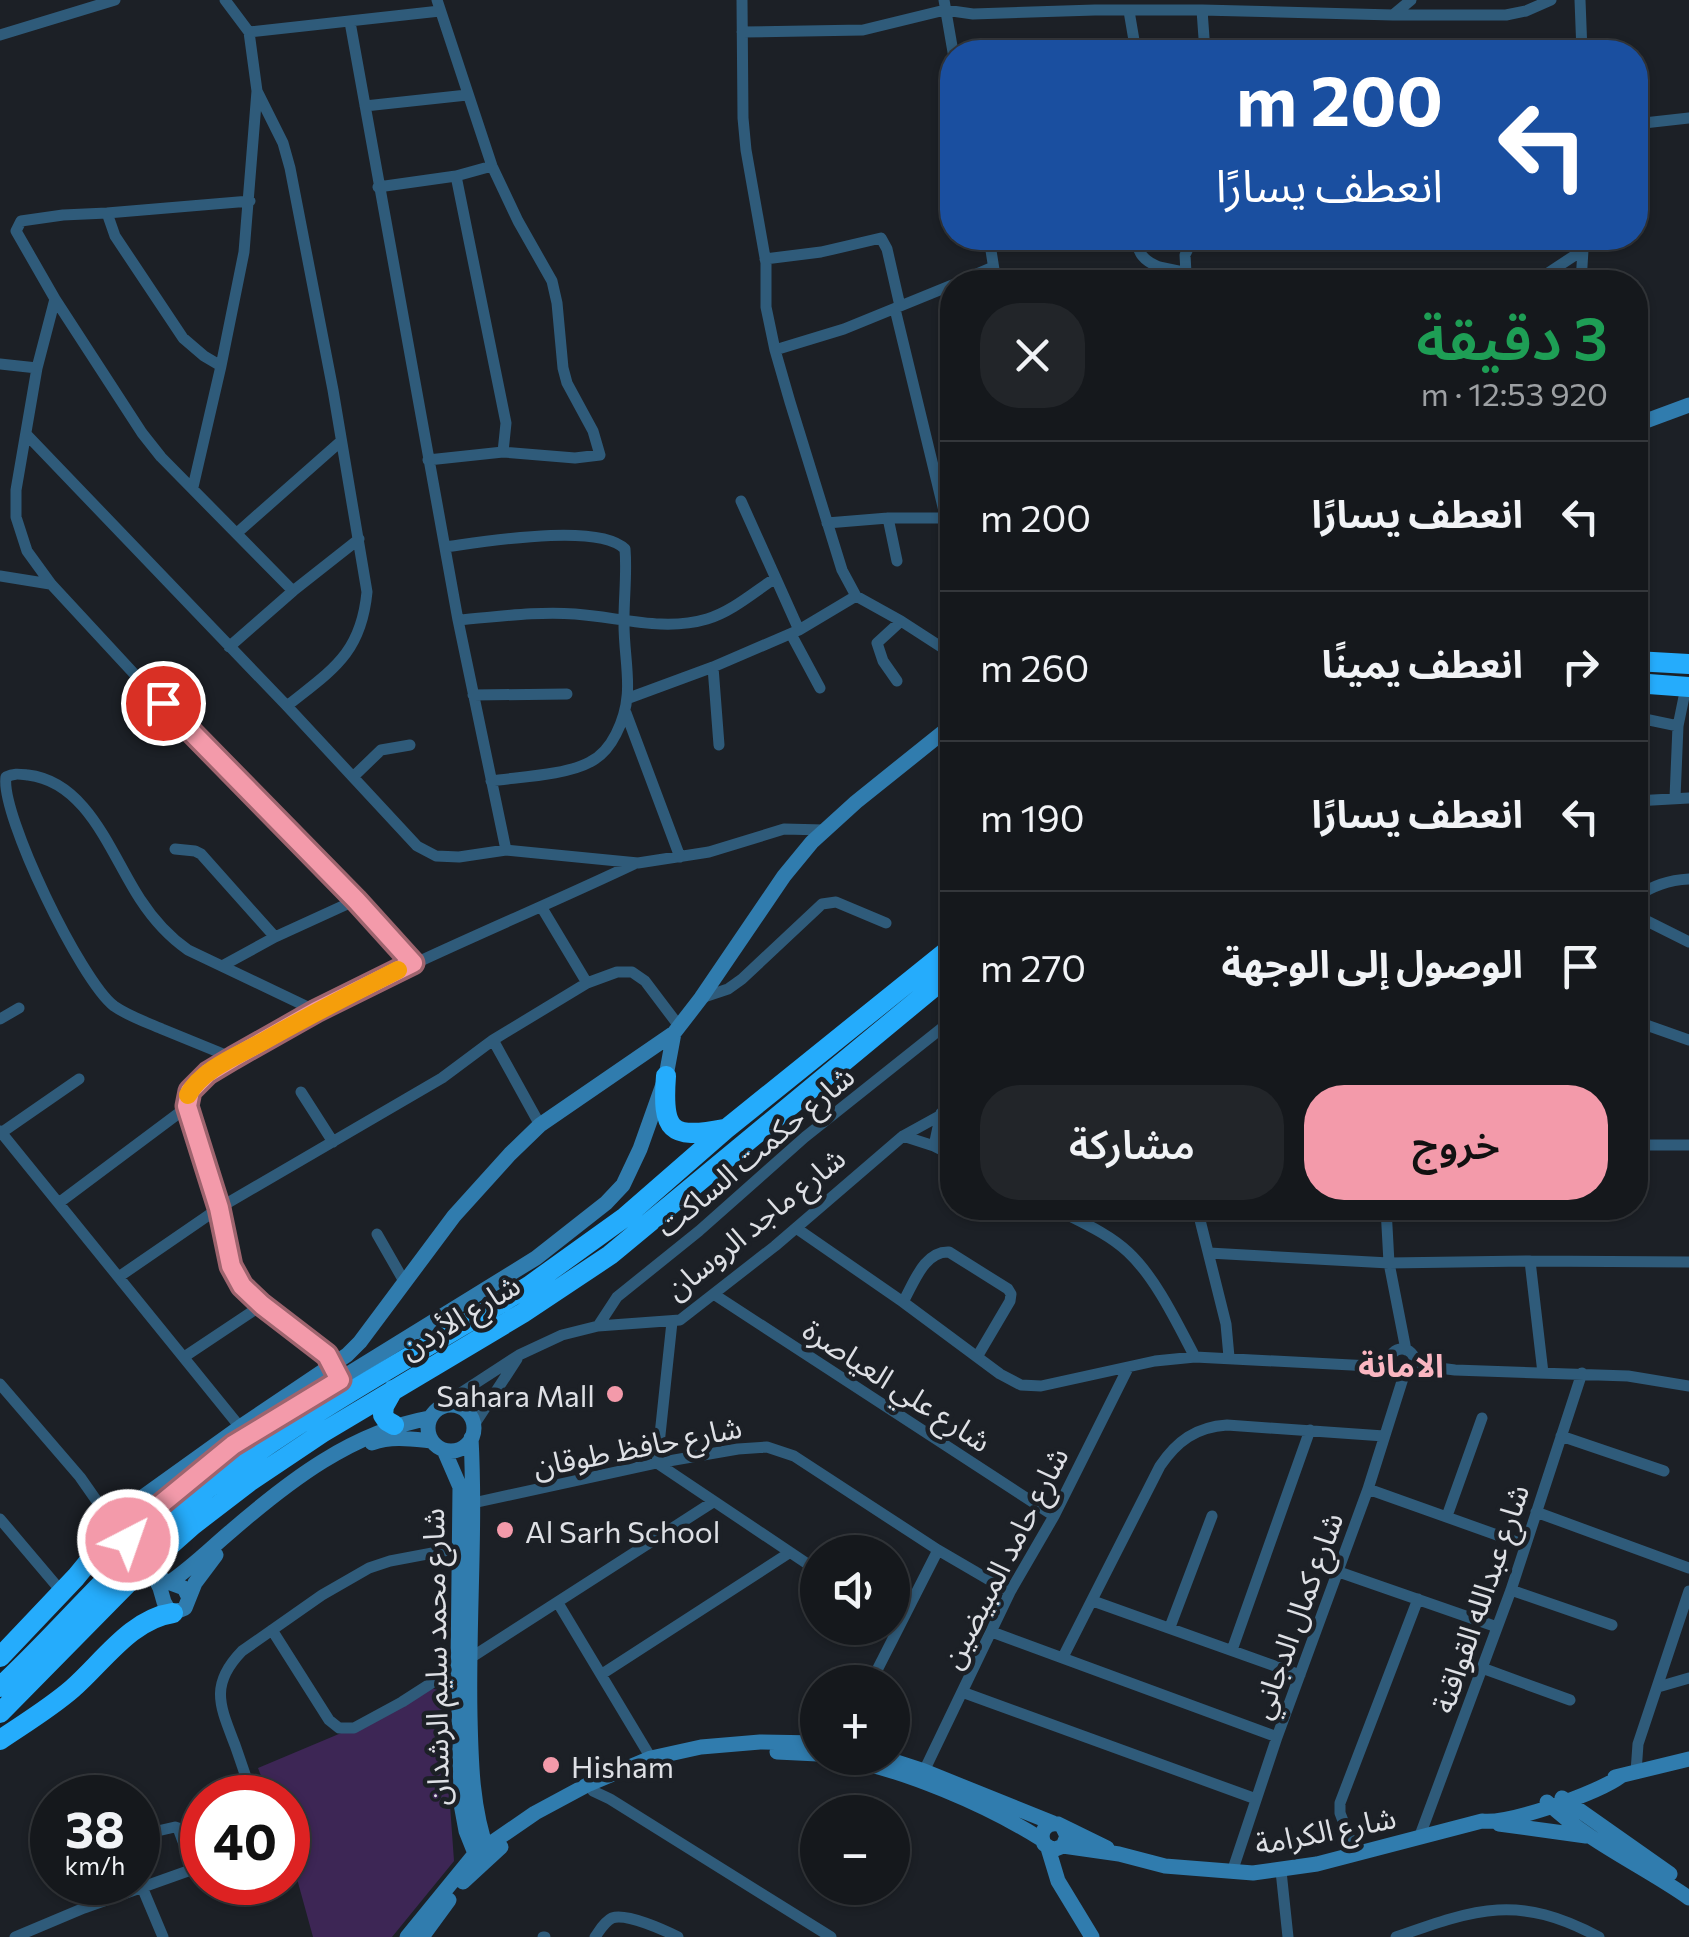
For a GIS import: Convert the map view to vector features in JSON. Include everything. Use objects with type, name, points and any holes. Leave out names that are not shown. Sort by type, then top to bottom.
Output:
[{"type":"highway","points":[[1648,662],[1689,664]]},
{"type":"highway","points":[[1648,685],[1687,687]]},
{"type":"highway","name":"شارع الأردن","points":[[0,1687],[155,1532],[202,1494],[286,1432],[568,1260],[940,957]]},
{"type":"highway","name":"شارع الأردن","points":[[0,1713],[132,1580],[193,1525],[308,1442],[523,1313],[610,1255],[940,982]]},
{"type":"highway","points":[[666,1076],[663,1106],[675,1130],[696,1135],[726,1128]]},
{"type":"highway","points":[[394,1389],[383,1415],[394,1425]]},
{"type":"highway","points":[[0,1657],[119,1533]]},
{"type":"highway","points":[[0,1740],[57,1701],[133,1631],[181,1605]]},
{"type":"street","points":[[0,36],[115,0]]},
{"type":"street","points":[[193,488],[242,267],[258,91],[249,32],[225,0]]},
{"type":"street","points":[[742,0],[746,150],[765,259],[766,306],[775,350],[827,523],[842,570],[856,596],[940,646]]},
{"type":"street","points":[[1393,15],[1411,0]]},
{"type":"street","points":[[742,32],[863,30],[945,5],[973,14],[1094,5],[1128,11],[1246,6],[1393,15],[1506,15],[1551,0]]},
{"type":"street","points":[[1580,0],[1582,40]]},
{"type":"street","points":[[945,5],[950,40]]},
{"type":"street","points":[[249,32],[350,22],[438,6],[492,166],[552,281],[563,368],[600,455],[575,458],[502,452],[428,460]]},
{"type":"street","points":[[1202,10],[1204,40]]},
{"type":"street","points":[[1128,11],[1134,40]]},
{"type":"street","points":[[350,22],[458,620],[506,850]]},
{"type":"street","points":[[258,91],[287,155],[368,592],[366,612],[348,652],[287,706]]},
{"type":"street","points":[[366,106],[467,95]]},
{"type":"street","points":[[1648,123],[1689,118]]},
{"type":"street","points":[[254,131],[278,130]]},
{"type":"street","points":[[378,187],[456,176],[492,166]]},
{"type":"street","points":[[456,176],[506,423],[502,452]]},
{"type":"street","points":[[250,201],[63,215],[22,221],[16,231],[142,434],[293,592]]},
{"type":"street","points":[[108,213],[115,236],[184,338],[222,366]]},
{"type":"street","points":[[765,259],[880,238],[887,249],[940,477]]},
{"type":"street","points":[[990,250],[994,270]]},
{"type":"street","points":[[1138,250],[1148,262],[1176,270]]},
{"type":"street","points":[[1550,270],[1575,250]]},
{"type":"street","points":[[987,270],[994,267]]},
{"type":"street","points":[[775,350],[844,330],[940,290]]},
{"type":"street","points":[[56,299],[36,368],[16,490],[16,517],[27,551],[51,584],[138,678],[413,963]]},
{"type":"street","points":[[0,364],[36,368]]},
{"type":"street","points":[[1648,419],[1689,405]]},
{"type":"street","points":[[27,435],[416,846],[427,853],[459,857],[506,850],[638,862],[728,847],[784,829],[824,830]]},
{"type":"street","points":[[237,532],[340,442]]},
{"type":"street","points":[[741,501],[820,688]]},
{"type":"street","points":[[888,518],[897,562]]},
{"type":"street","points":[[827,523],[940,518]]},
{"type":"street","points":[[445,547],[584,535],[617,542],[625,549],[629,698],[626,713],[607,750],[572,769],[491,781]]},
{"type":"street","points":[[230,647],[359,539]]},
{"type":"street","points":[[0,576],[51,584]]},
{"type":"street","points":[[458,620],[575,614],[662,624],[710,618],[774,580]]},
{"type":"street","points":[[629,698],[795,632],[856,596]]},
{"type":"street","points":[[897,681],[883,661],[877,643],[901,620]]},
{"type":"street","points":[[713,667],[719,744]]},
{"type":"street","points":[[1648,799],[1682,798],[1678,726],[1687,687]]},
{"type":"street","points":[[473,695],[567,694]]},
{"type":"street","points":[[626,713],[680,857]]},
{"type":"street","points":[[1648,720],[1678,726]]},
{"type":"street","points":[[119,1533],[138,1523],[233,1445],[337,1373],[482,1184],[540,1125],[677,1030],[784,876],[824,830],[940,735]]},
{"type":"street","points":[[353,776],[381,750],[410,745]]},
{"type":"street","points":[[233,1058],[129,1015],[102,994],[58,929],[22,863],[1,790],[6,777],[13,773],[38,776],[68,793],[96,823],[140,898],[170,937],[188,950],[316,1011]]},
{"type":"street","points":[[174,849],[200,854],[275,936]]},
{"type":"street","points":[[337,1373],[327,1355],[262,1305],[236,1276],[187,1106],[190,1091],[233,1058],[316,1011],[638,862]]},
{"type":"street","points":[[1648,891],[1665,882],[1689,879]]},
{"type":"street","points":[[222,966],[275,936],[356,900]]},
{"type":"street","points":[[702,998],[728,989],[757,968],[826,903],[836,902],[886,923]]},
{"type":"street","points":[[542,908],[587,983]]},
{"type":"street","points":[[1648,922],[1689,942]]},
{"type":"street","points":[[119,1533],[240,1427],[536,1258],[606,1203],[623,1184],[640,1149],[666,1076],[677,1030],[645,982],[632,972],[617,972],[587,983],[493,1040],[442,1078],[219,1208],[120,1276]]},
{"type":"street","points":[[0,1019],[19,1008]]},
{"type":"street","points":[[1648,1026],[1689,1040]]},
{"type":"street","name":"شارع حكمت الساكت","points":[[598,1326],[618,1297],[805,1136],[940,1029]]},
{"type":"street","points":[[493,1040],[540,1125]]},
{"type":"street","points":[[78,1080],[1,1132],[240,1427]]},
{"type":"street","points":[[300,1092],[332,1142]]},
{"type":"street","points":[[60,1202],[187,1106]]},
{"type":"street","name":"شارع ماجد الروسان","points":[[448,1405],[519,1356],[562,1335],[598,1326],[672,1322],[691,1314],[904,1136],[940,1115]]},
{"type":"street","points":[[934,1146],[940,1130]]},
{"type":"street","points":[[904,1136],[940,1149]]},
{"type":"street","points":[[1648,1145],[1689,1146]]},
{"type":"street","points":[[1076,1220],[1116,1242],[1138,1263],[1196,1356]]},
{"type":"street","points":[[1201,1220],[1226,1324],[1229,1357]]},
{"type":"street","points":[[1387,1220],[1401,1350]]},
{"type":"street","points":[[796,1228],[1013,1382],[1030,1387],[1196,1356],[1390,1366]]},
{"type":"street","points":[[376,1234],[405,1283]]},
{"type":"street","points":[[903,1302],[928,1259],[941,1252],[949,1252],[1008,1289],[1010,1301],[977,1357]]},
{"type":"street","points":[[1209,1253],[1389,1263],[1689,1262]]},
{"type":"street","points":[[1530,1261],[1542,1373]]},
{"type":"street","name":"شارع علي العياصرة","points":[[715,1295],[1054,1516]]},
{"type":"street","points":[[184,1357],[262,1305]]},
{"type":"street","points":[[672,1322],[658,1462],[800,1559]]},
{"type":"street","points":[[1401,1350],[1414,1356],[1415,1366],[1404,1375],[1390,1366],[1391,1356],[1401,1350]]},
{"type":"street","points":[[472,1432],[468,1412],[448,1405],[430,1418],[394,1425],[364,1437],[332,1455],[162,1579],[164,1602],[168,1609],[181,1605],[211,1560],[240,1534],[331,1465],[363,1447],[399,1438],[460,1449],[472,1432],[519,1356]]},
{"type":"street","points":[[1415,1366],[1628,1376],[1689,1386]]},
{"type":"street","name":"شارع حامد المبيضين","points":[[924,1770],[1010,1592],[1054,1516],[1128,1368]]},
{"type":"street","name":"شارع عبدالله القواقنة","points":[[1419,1838],[1511,1590],[1582,1373]]},
{"type":"street","name":"شارع كمال الدجاني","points":[[1232,1872],[1368,1489],[1404,1375]]},
{"type":"street","points":[[0,1384],[80,1477],[119,1533]]},
{"type":"street","points":[[430,1418],[428,1434],[438,1446]]},
{"type":"street","points":[[1447,1516],[1482,1418]]},
{"type":"street","points":[[1063,1657],[1160,1466],[1186,1437],[1212,1426],[1227,1425],[1384,1436]]},
{"type":"street","points":[[1232,1650],[1310,1430]]},
{"type":"street","name":"شارع محمد سليم الرشدان","points":[[472,1432],[462,1804],[466,1831],[482,1856]]},
{"type":"street","points":[[1562,1436],[1664,1471]]},
{"type":"street","name":"شارع محمد سليم الرشدان","points":[[438,1446],[460,1487],[463,1664],[482,1856]]},
{"type":"street","name":"شارع حافظ طوقان","points":[[473,1503],[658,1462],[767,1448],[794,1456],[1010,1592]]},
{"type":"street","points":[[1368,1489],[1525,1545]]},
{"type":"street","points":[[272,1630],[329,1720],[339,1728],[354,1728],[463,1664],[714,1502]]},
{"type":"street","points":[[1536,1512],[1689,1568]]},
{"type":"street","points":[[1170,1628],[1212,1516]]},
{"type":"street","points":[[0,1519],[61,1591]]},
{"type":"street","points":[[245,1775],[219,1694],[232,1661],[322,1596],[370,1568],[459,1548]]},
{"type":"street","points":[[910,1597],[938,1550]]},
{"type":"street","points":[[602,1674],[790,1553]]},
{"type":"street","points":[[1339,1572],[1496,1627]]},
{"type":"street","points":[[162,1579],[184,1588],[181,1605]]},
{"type":"street","points":[[1511,1590],[1612,1625]]},
{"type":"street","points":[[1629,1774],[1689,1591]]},
{"type":"street","points":[[1356,1855],[1340,1803],[1418,1598]]},
{"type":"street","points":[[1093,1602],[1300,1675]]},
{"type":"street","points":[[558,1603],[651,1758]]},
{"type":"street","points":[[992,1632],[1277,1737]]},
{"type":"street","points":[[1482,1668],[1570,1700]]},
{"type":"street","points":[[1658,1687],[1689,1678]]},
{"type":"street","points":[[962,1692],[1256,1799]]},
{"type":"street","points":[[422,1937],[482,1856],[505,1833],[545,1806],[651,1758],[736,1744],[800,1743]]},
{"type":"street","points":[[407,1937],[460,1871],[591,1787],[662,1764],[701,1757],[800,1753]]},
{"type":"street","name":"شارع الكرامة","points":[[1554,1800],[1585,1783],[1689,1758]]},
{"type":"street","name":"شارع الكرامة","points":[[910,1766],[1058,1825],[1119,1854]]},
{"type":"street","name":"شارع الكرامة","points":[[900,1775],[996,1813],[1053,1846],[1119,1854],[1165,1866],[1232,1872],[1281,1871],[1356,1855],[1487,1822],[1490,1816],[1601,1788],[1629,1774]]},
{"type":"street","points":[[591,1787],[831,1937]]},
{"type":"street","points":[[1601,1788],[1596,1807],[1604,1827]]},
{"type":"street","points":[[1554,1800],[1604,1827],[1689,1888]]},
{"type":"street","points":[[1554,1800],[1590,1836],[1689,1898]]},
{"type":"street","points":[[476,1811],[492,1828],[505,1833]]},
{"type":"street","points":[[1487,1822],[1590,1836]]},
{"type":"street","points":[[1053,1846],[1067,1836],[1058,1825],[1044,1828],[1053,1846],[1058,1881],[1092,1937]]},
{"type":"street","points":[[160,1831],[177,1827],[180,1834]]},
{"type":"street","points":[[460,1871],[466,1831]]},
{"type":"street","points":[[1281,1871],[1288,1937]]},
{"type":"street","points":[[15,1937],[96,1905]]},
{"type":"street","points":[[150,1905],[163,1937]]},
{"type":"street","points":[[1396,1937],[1453,1918],[1502,1908],[1551,1916],[1599,1937]]},
{"type":"street","points":[[595,1937],[602,1926],[617,1917],[678,1937]]},
{"type":"shaded area","points":[[431,1688],[448,1693],[454,1861],[392,1937],[313,1937],[304,1905],[310,1905],[310,1775],[261,1775],[258,1768],[365,1723]]},
{"type":"slow traffic","points":[[188,1095],[197,1082],[233,1058],[398,970]]},
{"type":"place","name":"Sahara Mall","points":[[615,1394]]},
{"type":"place","name":"Al Sarh School","points":[[505,1530]]},
{"type":"place","name":"Hisham","points":[[551,1765]]},
{"type":"district","name":"الامانة","points":[[1401,1364]]},
{"type":"route","points":[[128,1540],[138,1523],[233,1445],[340,1380],[327,1355],[262,1305],[236,1276],[187,1106],[190,1091],[208,1073],[233,1058],[413,963],[163,703]]}]
